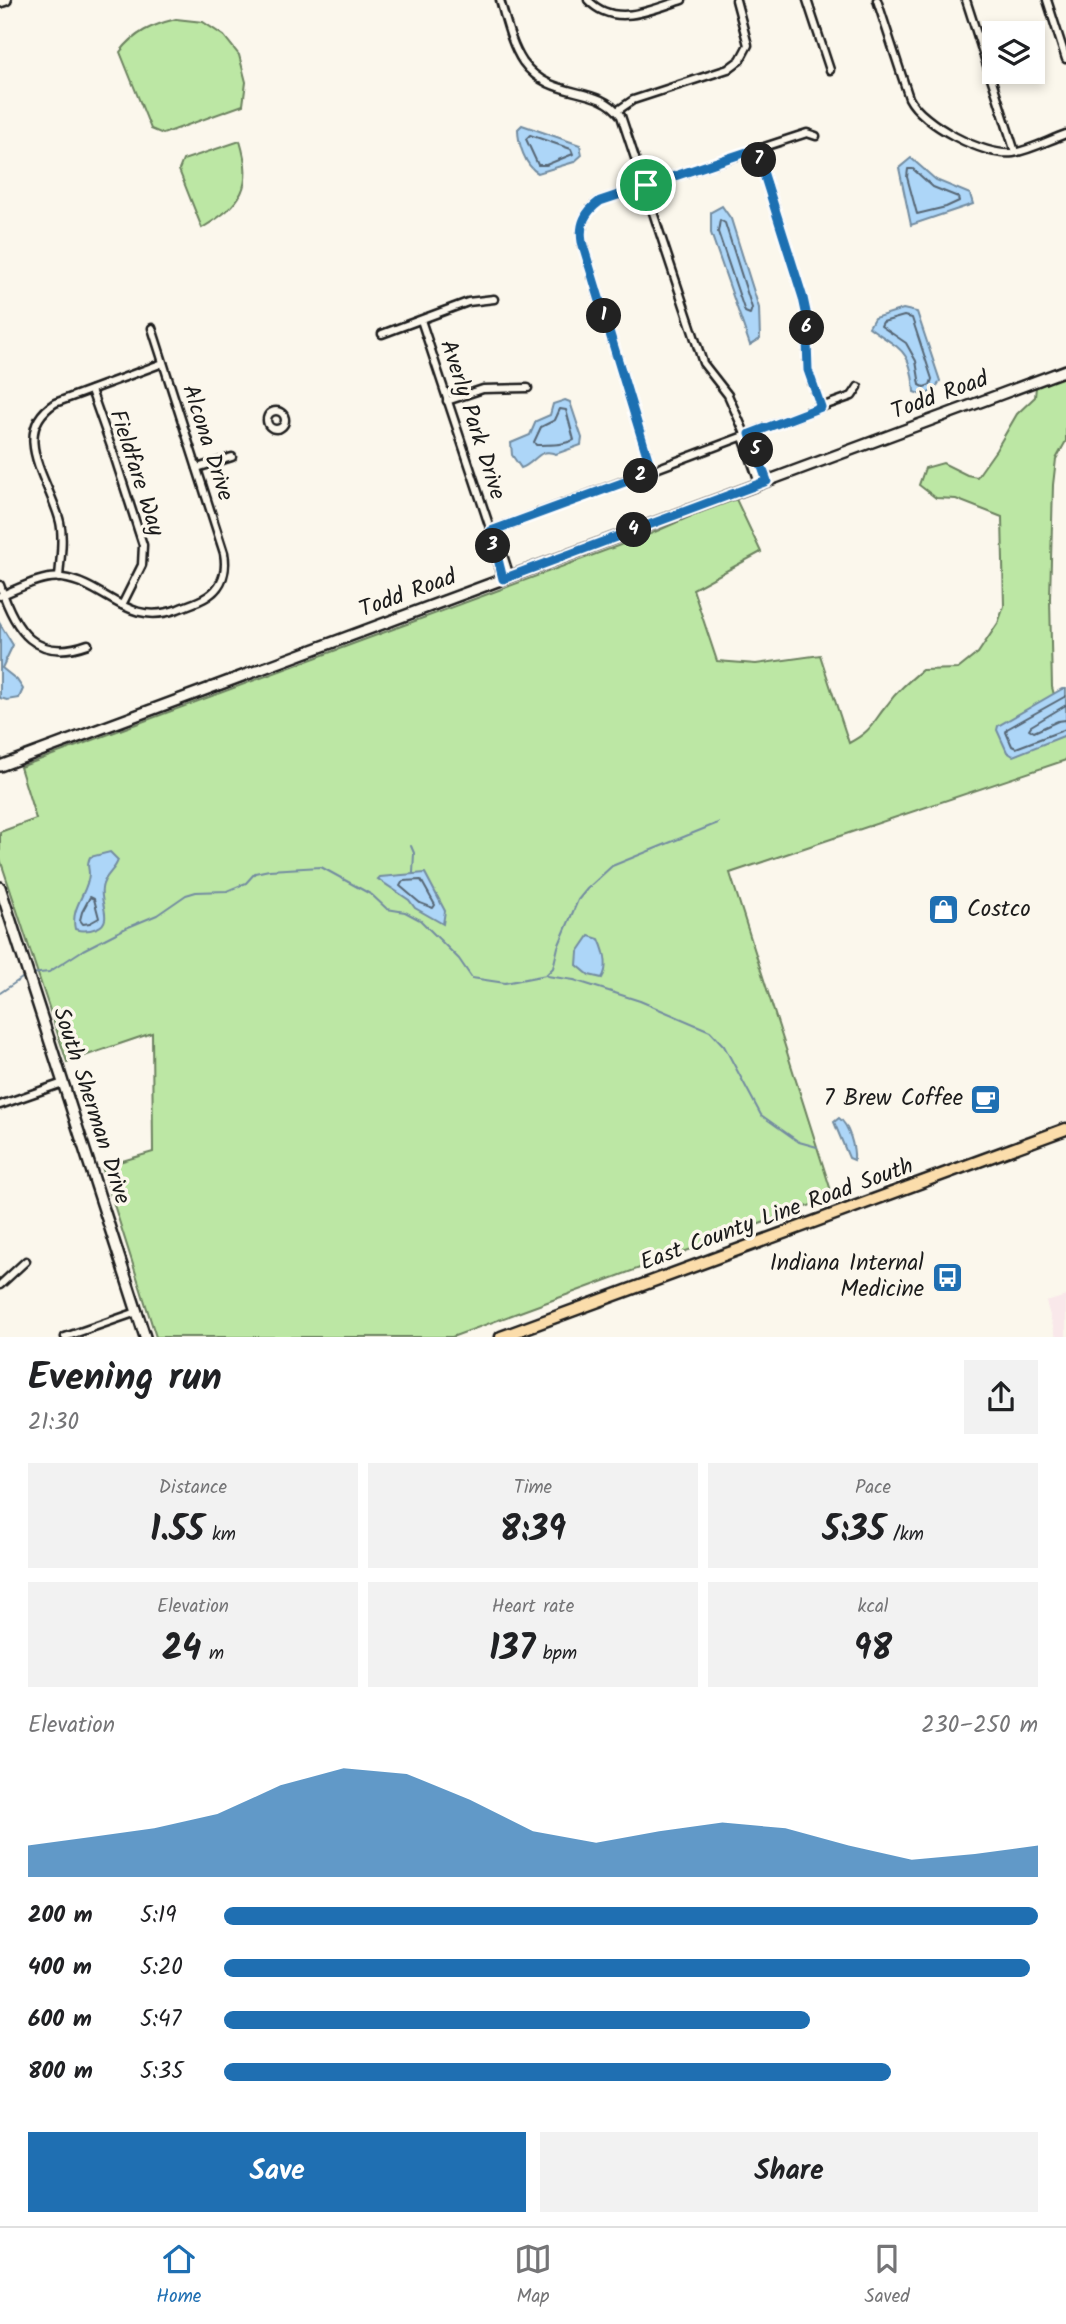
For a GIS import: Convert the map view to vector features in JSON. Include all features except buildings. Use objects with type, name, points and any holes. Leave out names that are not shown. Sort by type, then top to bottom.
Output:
[{"type":"main road","name":"East County Line Road South","points":[[501,1337],[1066,1129]]},
{"type":"street","points":[[0,2],[6,0]]},
{"type":"street","points":[[500,0],[515,48],[531,71],[549,85],[601,99],[617,111],[624,122],[704,363],[728,395],[763,482]]},
{"type":"street","points":[[588,0],[609,15],[623,16],[682,0]]},
{"type":"street","points":[[617,111],[632,100],[727,69],[740,60],[748,45],[736,0]]},
{"type":"street","points":[[807,0],[830,70]]},
{"type":"street","points":[[877,0],[908,96],[930,123],[983,149],[999,153],[1015,152],[1066,134]]},
{"type":"street","points":[[966,0],[1015,152]]},
{"type":"street","points":[[1047,0],[1066,59]]},
{"type":"street","points":[[745,54],[753,59]]},
{"type":"street","points":[[652,472],[580,232],[583,219],[591,207],[600,201],[807,133],[816,136]]},
{"type":"street","points":[[756,149],[805,305],[808,370],[821,407]]},
{"type":"street","points":[[382,334],[470,301],[494,299]]},
{"type":"street","name":"Averly Park Drive","points":[[421,320],[491,531],[498,539],[506,578]]},
{"type":"street","name":"Alcona Drive","points":[[122,604],[145,614],[167,613],[210,595],[220,583],[225,570],[224,555],[152,328]]},
{"type":"street","points":[[59,578],[61,524],[32,443],[34,428],[40,417],[55,403],[163,363]]},
{"type":"street","name":"Todd Road","points":[[0,766],[1066,370]]},
{"type":"street","points":[[491,531],[852,396],[859,387]]},
{"type":"street","points":[[447,401],[483,389],[528,388]]},
{"type":"street","name":"Fieldfare Way","points":[[91,390],[143,549],[142,565],[122,604]]},
{"type":"street","points":[[197,468],[232,457]]},
{"type":"street","points":[[2,595],[49,578],[59,578],[73,581],[122,604]]},
{"type":"street","points":[[0,585],[16,625],[42,646],[63,651],[89,645]]},
{"type":"street","name":"South Sherman Drive","points":[[0,887],[145,1337]]},
{"type":"street","points":[[0,1105],[63,1083]]},
{"type":"street","points":[[0,1284],[26,1261]]},
{"type":"street","points":[[65,1337],[137,1312]]},
{"type":"shaded area","points":[[1066,1296],[1066,1337],[1056,1337],[1046,1302]]},
{"type":"green space","points":[[176,19],[203,22],[224,36],[239,55],[246,82],[243,105],[163,134],[151,129],[120,52],[145,30]]},
{"type":"green space","points":[[240,141],[246,171],[241,193],[227,211],[202,228],[179,170],[183,160]]},
{"type":"green space","points":[[1066,374],[1066,441],[1056,459],[1053,485],[1050,598],[1052,687],[1066,741],[1066,760],[730,873],[833,1197],[452,1337],[156,1337],[102,1167],[153,1152],[152,1033],[67,1062],[0,859],[0,832],[36,819],[20,767],[650,534],[735,497],[761,552],[693,589],[717,661],[756,664],[820,655],[849,743],[867,730],[895,695],[922,670],[958,669],[978,653],[998,623],[1004,606],[1002,517],[956,499],[936,498],[919,485],[925,468],[943,463],[977,477],[1017,414],[1035,397],[1036,387]]},
{"type":"water","points":[[522,125],[580,145],[582,155],[574,162],[538,173],[526,160],[519,141],[518,129]]},
{"type":"water","points":[[911,158],[936,180],[970,194],[973,204],[911,225],[899,168]]},
{"type":"water","points":[[722,206],[731,219],[759,308],[760,339],[750,345],[711,233],[711,212]]},
{"type":"water","points":[[903,309],[917,312],[940,381],[934,391],[922,395],[914,392],[907,358],[896,346],[869,327],[874,318]]},
{"type":"water","points":[[565,400],[570,402],[582,438],[581,445],[556,454],[541,454],[521,468],[512,455],[511,443],[530,435],[536,421],[550,415],[553,404]]},
{"type":"water","points":[[0,624],[13,645],[2,668],[17,680],[23,689],[19,698],[0,698]]},
{"type":"water","points":[[1066,689],[1066,735],[1013,756],[1007,752],[997,730],[998,726]]},
{"type":"water","points":[[110,852],[118,860],[102,888],[105,921],[91,930],[75,929],[75,914],[88,881],[90,857]]},
{"type":"water","points":[[425,873],[445,911],[443,924],[415,908],[409,900],[378,879]]},
{"type":"water","points":[[589,936],[599,939],[603,948],[605,964],[602,978],[589,975],[577,965],[578,952]]},
{"type":"water","points":[[839,1118],[851,1137],[854,1160],[849,1158],[834,1122]]},
{"type":"waterway","points":[[30,974],[49,972],[83,950],[157,915],[186,895],[227,891],[246,883],[255,873],[269,870],[321,867],[372,895],[387,909],[405,912],[420,920],[459,959],[472,978],[505,983],[546,975],[553,968],[558,947],[578,900],[612,866],[718,823]]},
{"type":"waterway","points":[[411,846],[414,853],[413,873]]},
{"type":"waterway","points":[[0,993],[25,976]]},
{"type":"waterway","points":[[547,976],[574,980],[640,1001],[710,1031],[724,1046],[761,1115],[799,1142],[817,1147]]},
{"type":"place","name":"Costco","points":[[944,910]]},
{"type":"place","name":"7 Brew Coffee","points":[[986,1099]]},
{"type":"place","name":"Indiana Internal Medicine","points":[[947,1277]]},
{"type":"route","points":[[756,149],[803,298],[808,370],[821,407],[750,434],[767,481],[503,579],[491,540],[491,531],[652,472],[580,232],[583,219],[591,207],[600,201],[646,185],[756,149]]}]
